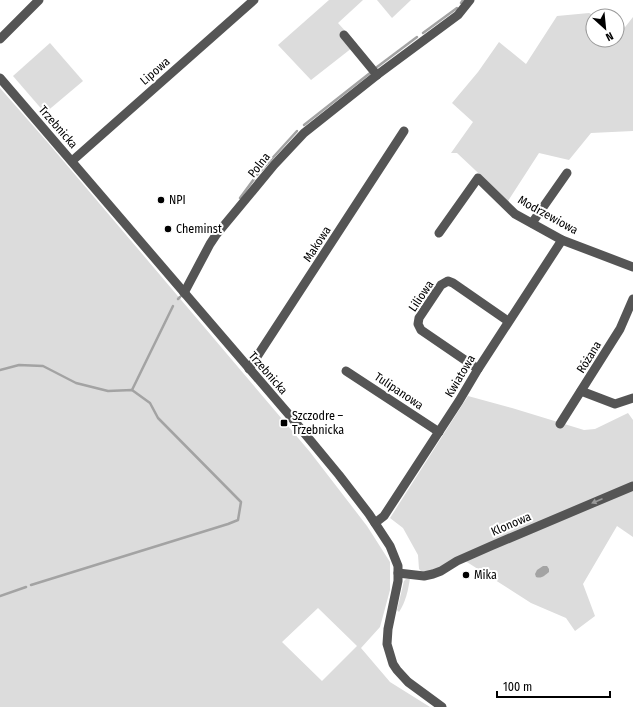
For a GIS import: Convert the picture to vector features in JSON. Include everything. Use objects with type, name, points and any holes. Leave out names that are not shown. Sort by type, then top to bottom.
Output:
[{"type":"street","points":[[0,39],[39,0]]},
{"type":"street","name":"Lipowa","points":[[72,161],[254,0]]},
{"type":"street","name":"Polna","points":[[184,293],[216,235],[292,145],[304,133],[377,75],[458,15],[470,0]]},
{"type":"street","points":[[344,35],[377,75]]},
{"type":"street","name":"Trzebnicka","points":[[0,78],[339,475],[375,523],[390,546],[398,566],[398,587],[388,629],[387,644],[393,664],[408,682],[442,707]]},
{"type":"street","name":"Makowa","points":[[249,369],[404,131]]},
{"type":"street","points":[[532,223],[567,173]]},
{"type":"street","name":"Modrzewiowa","points":[[439,233],[478,178],[515,214],[562,240],[633,266]]},
{"type":"street","name":"Kwiatowa","points":[[375,523],[384,516],[459,401],[508,321],[562,240]]},
{"type":"street","name":"Liliowa","points":[[478,368],[421,330],[418,324],[419,318],[441,285],[448,281],[508,321]]},
{"type":"street","name":"Różana","points":[[560,424],[620,329],[633,299]]},
{"type":"street","name":"Tulipanowa","points":[[346,371],[439,432]]},
{"type":"street","points":[[581,391],[616,404],[633,398]]},
{"type":"street","name":"Klonowa","points":[[398,573],[424,576],[441,571],[466,557],[633,486]]},
{"type":"shaded area","points":[[329,0],[363,0],[338,23],[357,44],[311,80],[278,45]]},
{"type":"shaded area","points":[[377,0],[411,0],[392,18]]},
{"type":"shaded area","points":[[585,13],[585,48],[625,48],[625,27],[633,17],[633,131],[591,133],[569,160],[539,153],[508,201],[457,153],[451,153],[473,122],[452,103],[478,72],[499,42],[526,64],[557,16]]},
{"type":"shaded area","points":[[50,43],[83,81],[45,113],[13,76]]},
{"type":"shaded area","points":[[0,88],[310,452],[367,526],[390,562],[390,590],[380,627],[361,648],[390,682],[430,707],[0,707]],"holes":[[[318,608],[357,646],[322,681],[282,642]]]},
{"type":"shaded area","points":[[468,396],[584,430],[595,429],[628,413],[633,420],[633,537],[617,526],[583,584],[595,616],[575,631],[566,618],[531,603],[459,557],[434,570],[422,572],[419,569],[418,555],[403,528],[390,518]]},
{"type":"shaded area","points":[[543,566],[547,566],[549,572],[542,577],[536,577],[535,574],[537,570]]},
{"type":"shaded area","points":[[410,578],[406,596],[399,612],[397,610],[404,581]]},
{"type":"waterway","points":[[423,33],[457,8]]},
{"type":"waterway","points":[[377,67],[417,37]]},
{"type":"waterway","points":[[304,125],[370,73]]},
{"type":"waterway","points":[[257,175],[297,131]]},
{"type":"waterway","points":[[240,198],[254,179]]},
{"type":"waterway","points":[[132,390],[173,306]]},
{"type":"waterway","points":[[0,370],[19,365],[43,366],[76,383],[108,391],[132,390],[150,403],[158,418],[241,502],[238,520],[228,524],[31,585]]},
{"type":"waterway","points":[[0,596],[26,587]]},
{"type":"place","name":"NPI","points":[[161,200]]},
{"type":"place","name":"Cheminst","points":[[168,229]]},
{"type":"place","name":"Szczodre – Trzebnicka","points":[[284,423]]},
{"type":"place","name":"Mika","points":[[466,575]]}]
